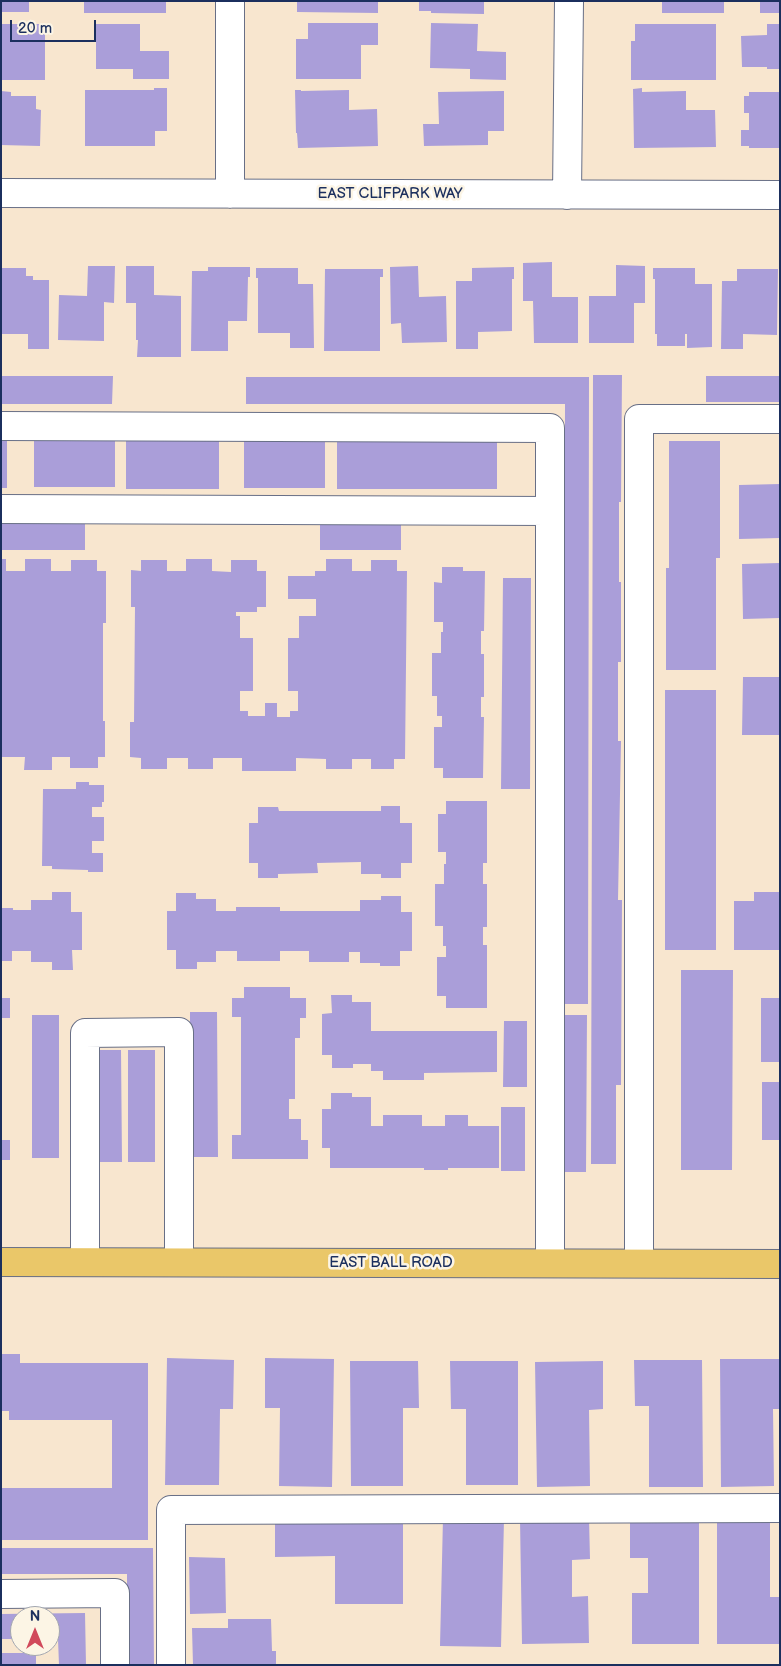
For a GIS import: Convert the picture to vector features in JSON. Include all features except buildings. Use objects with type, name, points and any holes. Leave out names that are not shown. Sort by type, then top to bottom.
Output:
[{"type":"main road","name":"EAST BALL ROAD","points":[[1,1262],[780,1264]]},
{"type":"street","points":[[230,1],[230,194]]},
{"type":"street","points":[[567,194],[569,1]]},
{"type":"street","name":"EAST CLIFPARK WAY","points":[[1,193],[780,195]]},
{"type":"street","points":[[639,1263],[639,419],[780,419]]},
{"type":"street","points":[[1,426],[550,428],[550,1263]]},
{"type":"street","points":[[1,509],[550,511]]},
{"type":"street","points":[[85,1262],[85,1033],[160,1032],[179,1032],[179,1262]]},
{"type":"street","points":[[171,1665],[171,1510],[780,1508]]},
{"type":"street","points":[[1,1594],[115,1593],[115,1665]]}]
